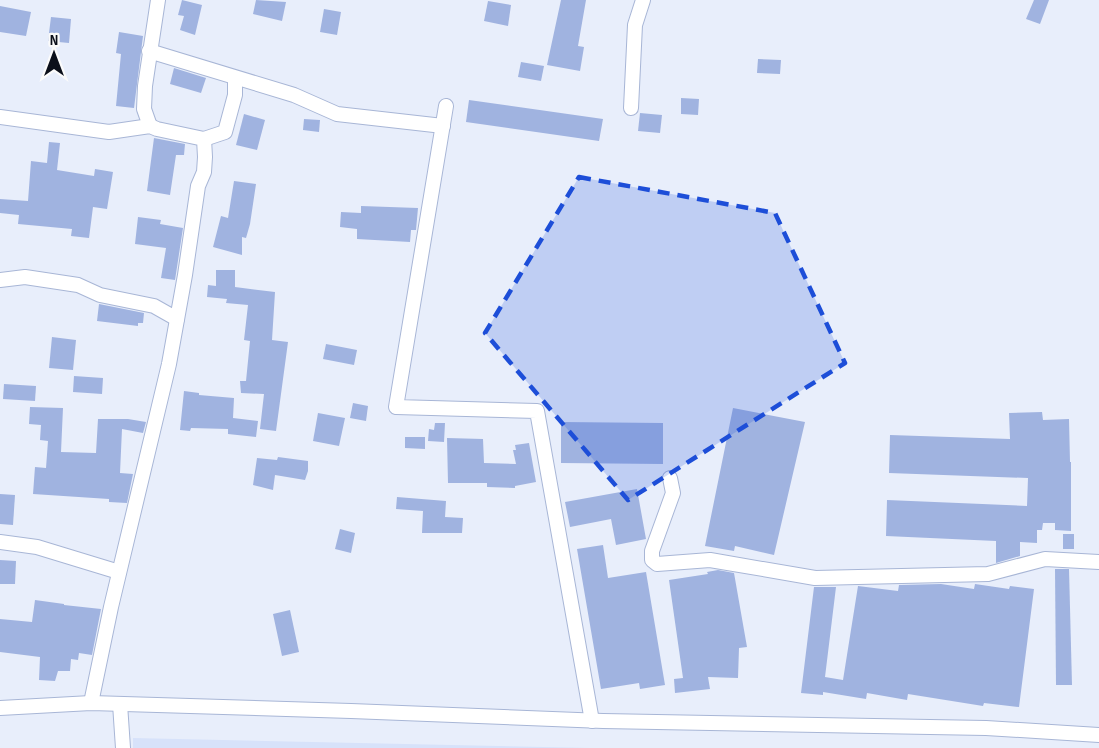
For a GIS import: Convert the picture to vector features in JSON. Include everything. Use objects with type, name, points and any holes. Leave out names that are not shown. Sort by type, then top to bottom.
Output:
[{"type":"street","points":[[150,126],[144,109],[149,51],[158,0]]},
{"type":"street","points":[[631,108],[635,25],[643,0]]},
{"type":"street","points":[[149,51],[294,95],[338,114],[443,126]]},
{"type":"street","points":[[0,117],[109,132],[150,126],[204,139],[225,132],[235,95],[235,78]]},
{"type":"street","points":[[446,106],[396,407],[537,411],[592,721]]},
{"type":"street","points":[[92,704],[119,572],[169,364],[198,186],[204,172],[204,139]]},
{"type":"street","points":[[0,280],[25,277],[78,285],[100,295],[154,306],[177,319]]},
{"type":"street","points":[[670,478],[673,493],[652,551],[652,560],[657,564],[710,560],[815,578],[988,574],[1045,559],[1099,562]]},
{"type":"street","points":[[0,542],[37,547],[119,572]]},
{"type":"street","points":[[120,704],[123,748]]},
{"type":"street","points":[[0,708],[120,704],[592,721],[986,728],[1099,735]]},
{"type":"highlighted area","points":[[579,177],[775,213],[845,363],[628,500],[485,333]]},
{"type":"shaded area","points":[[133,738],[590,748],[133,748]]},
{"type":"building","points":[[182,0],[202,5],[195,35],[180,30],[184,16],[178,15]]},
{"type":"building","points":[[256,0],[286,2],[282,21],[253,14]]},
{"type":"building","points":[[561,0],[586,0],[578,46],[584,47],[580,71],[547,65]]},
{"type":"building","points":[[1034,0],[1049,0],[1040,24],[1026,19]]},
{"type":"building","points":[[488,1],[511,5],[508,26],[484,21]]},
{"type":"building","points":[[0,6],[31,12],[26,36],[0,32]]},
{"type":"building","points":[[324,9],[341,12],[337,35],[320,32]]},
{"type":"building","points":[[51,17],[71,19],[69,43],[48,41]]},
{"type":"building","points":[[119,32],[143,36],[134,108],[116,106],[121,54],[116,53]]},
{"type":"building","points":[[758,59],[781,60],[780,74],[757,73]]},
{"type":"building","points":[[521,62],[544,66],[541,81],[518,77]]},
{"type":"building","points":[[174,68],[206,78],[201,93],[170,84]]},
{"type":"building","points":[[681,98],[699,99],[698,115],[681,114]]},
{"type":"building","points":[[469,100],[603,119],[599,141],[466,122]]},
{"type":"building","points":[[640,113],[662,115],[660,133],[638,131]]},
{"type":"building","points":[[244,114],[265,120],[257,150],[236,145]]},
{"type":"building","points":[[304,119],[320,120],[319,132],[303,130]]},
{"type":"building","points":[[154,138],[185,144],[184,155],[176,155],[170,195],[147,191]]},
{"type":"building","points":[[49,142],[60,143],[57,170],[94,176],[95,169],[113,172],[107,209],[93,207],[89,238],[71,236],[72,229],[18,224],[19,215],[0,213],[0,199],[28,201],[31,161],[47,163]]},
{"type":"building","points":[[234,181],[256,184],[250,224],[246,238],[242,237],[242,255],[213,247],[221,216],[228,218]]},
{"type":"building","points":[[361,206],[418,208],[416,230],[411,230],[410,242],[357,239],[357,229],[340,227],[341,212],[361,213]]},
{"type":"building","points":[[138,217],[161,220],[160,224],[183,228],[175,280],[161,278],[166,248],[135,244]]},
{"type":"building","points":[[216,270],[235,270],[235,287],[275,292],[272,340],[288,342],[276,431],[260,429],[264,394],[241,393],[240,381],[246,381],[250,341],[244,340],[248,305],[226,303],[227,299],[207,297],[208,285],[216,286]]},
{"type":"building","points":[[99,304],[144,313],[143,323],[138,323],[138,326],[97,321]]},
{"type":"building","points":[[52,337],[76,340],[73,370],[49,368]]},
{"type":"building","points":[[326,344],[357,350],[354,365],[323,359]]},
{"type":"building","points":[[74,376],[103,378],[102,394],[73,392]]},
{"type":"building","points":[[4,384],[36,386],[35,401],[3,399]]},
{"type":"building","points":[[184,391],[199,393],[199,395],[234,398],[233,418],[258,421],[256,437],[228,434],[228,429],[180,430]]},
{"type":"building","points":[[353,403],[368,406],[366,421],[350,418]]},
{"type":"building","points":[[30,407],[63,408],[61,452],[96,453],[98,419],[128,419],[146,422],[143,433],[122,429],[120,473],[133,474],[127,503],[109,502],[109,499],[33,494],[35,467],[46,468],[48,441],[40,440],[41,425],[29,424]]},
{"type":"building","points":[[733,408],[805,422],[774,555],[735,546],[734,551],[705,546]]},
{"type":"building","points":[[1042,412],[1043,420],[1069,419],[1071,531],[1055,530],[1055,523],[1043,523],[1042,530],[1037,530],[1037,543],[1020,542],[1020,556],[996,563],[996,541],[886,536],[887,500],[1027,506],[1028,478],[889,473],[890,435],[1010,439],[1009,413]]},
{"type":"building","points":[[318,413],[345,418],[339,446],[313,441]]},
{"type":"building","points":[[561,422],[663,423],[663,464],[561,463]]},
{"type":"building","points":[[435,423],[445,423],[444,442],[428,441],[429,429],[434,430]]},
{"type":"building","points":[[405,437],[425,437],[425,449],[405,448]]},
{"type":"building","points":[[447,438],[483,439],[484,463],[516,464],[513,450],[516,450],[515,445],[529,443],[536,482],[515,486],[515,488],[487,487],[487,483],[448,483]]},
{"type":"building","points":[[278,457],[308,461],[305,480],[275,475],[273,490],[253,485],[257,458],[277,460]]},
{"type":"building","points":[[637,489],[646,539],[616,545],[611,519],[570,527],[565,502]]},
{"type":"building","points":[[0,494],[15,495],[13,525],[0,524]]},
{"type":"building","points":[[397,497],[446,501],[445,517],[463,518],[462,533],[422,533],[423,511],[396,509]]},
{"type":"building","points":[[340,529],[355,533],[351,553],[335,549]]},
{"type":"building","points":[[1063,534],[1074,534],[1074,549],[1063,549]]},
{"type":"building","points":[[603,545],[608,578],[646,572],[665,685],[640,689],[639,683],[601,689],[577,549]]},
{"type":"building","points":[[0,560],[16,561],[15,584],[0,584]]},
{"type":"building","points":[[1055,569],[1069,569],[1072,685],[1056,685]]},
{"type":"building","points":[[718,570],[734,573],[747,647],[739,648],[738,678],[708,677],[710,689],[675,693],[674,679],[683,678],[669,580],[708,574],[707,572]]},
{"type":"building","points":[[941,584],[974,589],[975,584],[1009,589],[1010,586],[1034,589],[1019,707],[984,703],[983,706],[908,694],[907,700],[867,693],[866,699],[823,692],[823,695],[801,693],[814,587],[836,587],[825,677],[843,680],[858,586],[898,591],[899,585]]},
{"type":"building","points":[[35,600],[101,609],[92,655],[79,653],[78,660],[71,659],[70,671],[58,671],[55,681],[39,680],[40,657],[0,652],[0,619],[32,622]]},
{"type":"building","points":[[290,610],[299,652],[282,656],[273,614]]}]
